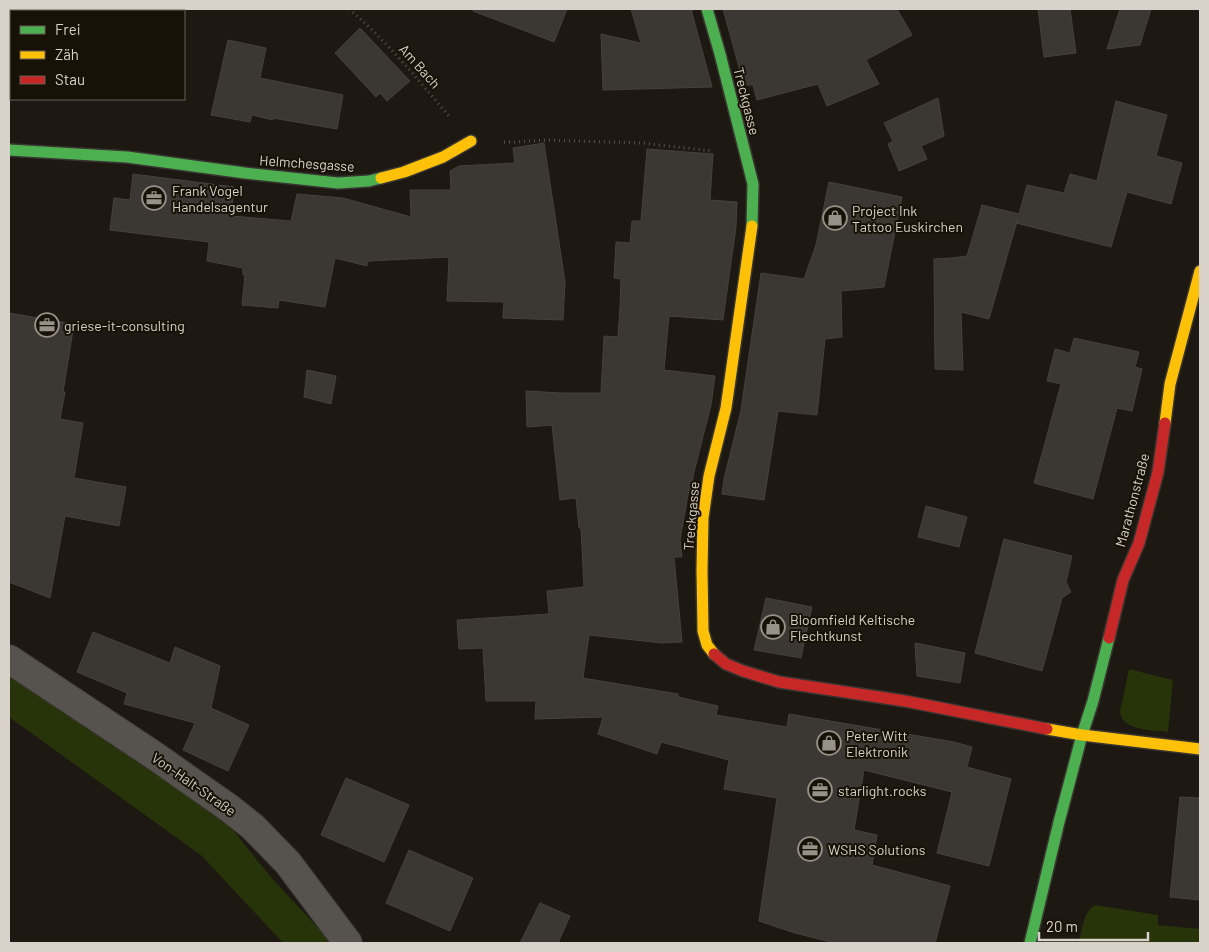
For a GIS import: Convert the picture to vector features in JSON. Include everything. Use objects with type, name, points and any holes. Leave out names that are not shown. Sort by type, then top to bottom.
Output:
[{"type":"street","name":"Treckgasse","points":[[707,9],[753,184],[752,228],[726,408],[709,476],[703,518],[703,631],[707,645],[726,664],[743,672],[779,682],[905,701],[1082,735]]},
{"type":"street","name":"Helmchesgasse","points":[[9,150],[127,157],[338,183],[369,181],[404,172],[443,157],[471,141]]},
{"type":"street","name":"Marathonstraße","points":[[1030,943],[1059,822],[1093,701],[1123,580],[1139,542],[1158,472],[1170,384],[1200,271]]},
{"type":"street","name":"Von-Halt-Straße","points":[[9,659],[162,762],[254,827],[288,864],[348,943]]},
{"type":"street","points":[[1082,735],[1200,749]]},
{"type":"path","name":"Am Bach","points":[[349,9],[363,21],[411,72],[471,141]]},
{"type":"path","points":[[471,141],[514,142],[546,140],[641,143],[745,154]]},
{"type":"green space","points":[[1129,669],[1173,680],[1168,732],[1132,726],[1122,718],[1120,712]]},
{"type":"green space","points":[[9,672],[216,814],[232,829],[270,876],[332,943],[283,943],[202,856],[9,717]]},
{"type":"green space","points":[[1095,905],[1158,915],[1158,925],[1200,929],[1200,943],[1079,943],[1085,917]]},
{"type":"building","points":[[473,9],[567,9],[554,42],[473,11]]},
{"type":"building","points":[[631,9],[692,9],[712,87],[603,90],[601,34],[641,43]]},
{"type":"building","points":[[723,9],[897,9],[912,35],[866,60],[879,84],[827,106],[818,84],[757,100],[753,85],[744,85]]},
{"type":"building","points":[[1038,9],[1070,9],[1076,53],[1044,57]]},
{"type":"building","points":[[1120,9],[1151,9],[1140,45],[1107,49]]},
{"type":"building","points":[[360,28],[410,81],[387,101],[380,93],[376,97],[335,53]]},
{"type":"building","points":[[228,40],[266,48],[260,78],[343,95],[337,129],[273,118],[273,120],[252,115],[250,122],[211,115]]},
{"type":"building","points":[[938,98],[944,136],[921,146],[927,159],[899,171],[888,144],[893,141],[884,123]]},
{"type":"building","points":[[1116,101],[1167,115],[1156,156],[1182,163],[1171,204],[1127,192],[1111,247],[1017,223],[989,319],[961,312],[963,370],[935,369],[934,259],[967,256],[982,205],[1019,214],[1027,185],[1064,193],[1070,174],[1097,181]]},
{"type":"building","points":[[544,143],[565,282],[563,320],[503,318],[504,302],[447,301],[449,257],[368,261],[367,266],[335,258],[325,307],[279,300],[278,308],[242,305],[245,275],[243,275],[243,268],[207,261],[209,242],[110,230],[114,198],[130,200],[133,174],[234,187],[231,216],[291,221],[297,194],[343,198],[411,217],[410,190],[451,190],[450,171],[459,166],[515,163],[513,148]]},
{"type":"building","points":[[647,149],[713,154],[710,200],[737,202],[736,227],[723,320],[669,316],[664,370],[715,376],[711,405],[691,490],[689,489],[680,540],[682,557],[674,557],[682,642],[662,643],[589,635],[583,678],[678,694],[678,697],[718,706],[716,715],[787,727],[789,714],[954,742],[972,747],[967,767],[1011,779],[989,866],[937,853],[952,792],[864,770],[854,830],[877,835],[872,865],[950,886],[935,943],[835,943],[795,933],[759,921],[777,798],[724,789],[729,760],[661,742],[657,754],[598,734],[603,717],[535,719],[536,701],[486,701],[483,648],[459,649],[457,620],[549,614],[547,591],[584,587],[581,528],[579,528],[576,498],[560,500],[552,425],[527,427],[526,391],[601,393],[604,336],[618,337],[621,279],[614,278],[616,242],[630,243],[632,221],[641,221]]},
{"type":"building","points":[[829,182],[902,197],[884,287],[841,291],[842,337],[825,339],[817,415],[778,411],[764,500],[722,494],[741,410],[761,273],[804,279],[816,245]]},
{"type":"building","points":[[9,313],[74,324],[60,419],[83,423],[74,478],[126,487],[119,526],[65,516],[50,598],[9,582]]},
{"type":"building","points":[[1074,338],[1139,352],[1135,367],[1142,369],[1132,411],[1117,408],[1093,499],[1034,483],[1061,384],[1047,381],[1055,349],[1070,353]]},
{"type":"building","points":[[307,370],[336,376],[331,404],[304,397]]},
{"type":"building","points":[[926,506],[967,517],[959,547],[918,537]]},
{"type":"building","points":[[1004,539],[1072,556],[1066,582],[1071,592],[1062,598],[1042,671],[975,653]]},
{"type":"building","points":[[766,598],[812,607],[801,658],[754,650]]},
{"type":"building","points":[[93,632],[170,663],[175,647],[220,666],[211,708],[249,725],[228,771],[183,750],[195,723],[124,704],[127,693],[77,672]]},
{"type":"building","points":[[915,643],[965,653],[960,683],[917,676]]},
{"type":"building","points":[[346,778],[409,805],[384,862],[321,835]]},
{"type":"building","points":[[1180,797],[1200,798],[1200,900],[1170,897]]},
{"type":"building","points":[[409,850],[473,878],[450,931],[386,903]]},
{"type":"building","points":[[540,903],[570,916],[558,943],[520,943]]},
{"type":"traffic: fast","points":[[707,9],[753,184],[752,226]]},
{"type":"traffic: fast","points":[[9,150],[127,157],[338,183],[369,181],[381,178]]},
{"type":"traffic: fast","points":[[1030,943],[1059,822],[1109,638]]},
{"type":"traffic: slow","points":[[381,178],[404,172],[443,157],[471,141]]},
{"type":"traffic: slow","points":[[714,654],[707,645],[703,631],[703,518],[709,476],[726,408],[752,226]]},
{"type":"traffic: slow","points":[[1165,423],[1170,384],[1200,271]]},
{"type":"traffic: slow","points":[[1047,729],[1200,749]]},
{"type":"traffic: jam","points":[[1109,638],[1123,580],[1139,543],[1158,472],[1165,423]]},
{"type":"traffic: jam","points":[[714,654],[726,664],[779,682],[905,701],[1047,729]]},
{"type":"place","name":"Frank Vogel Handelsagentur","points":[[154,198]]},
{"type":"place","name":"Project Ink Tattoo Euskirchen","points":[[835,218]]},
{"type":"place","name":"griese-it-consulting","points":[[47,325]]},
{"type":"place","name":"Bloomfield Keltische Flechtkunst","points":[[773,627]]},
{"type":"place","name":"Peter Witt Elektronik","points":[[829,743]]},
{"type":"place","name":"starlight.rocks","points":[[820,790]]},
{"type":"place","name":"WSHS Solutions","points":[[810,849]]}]
